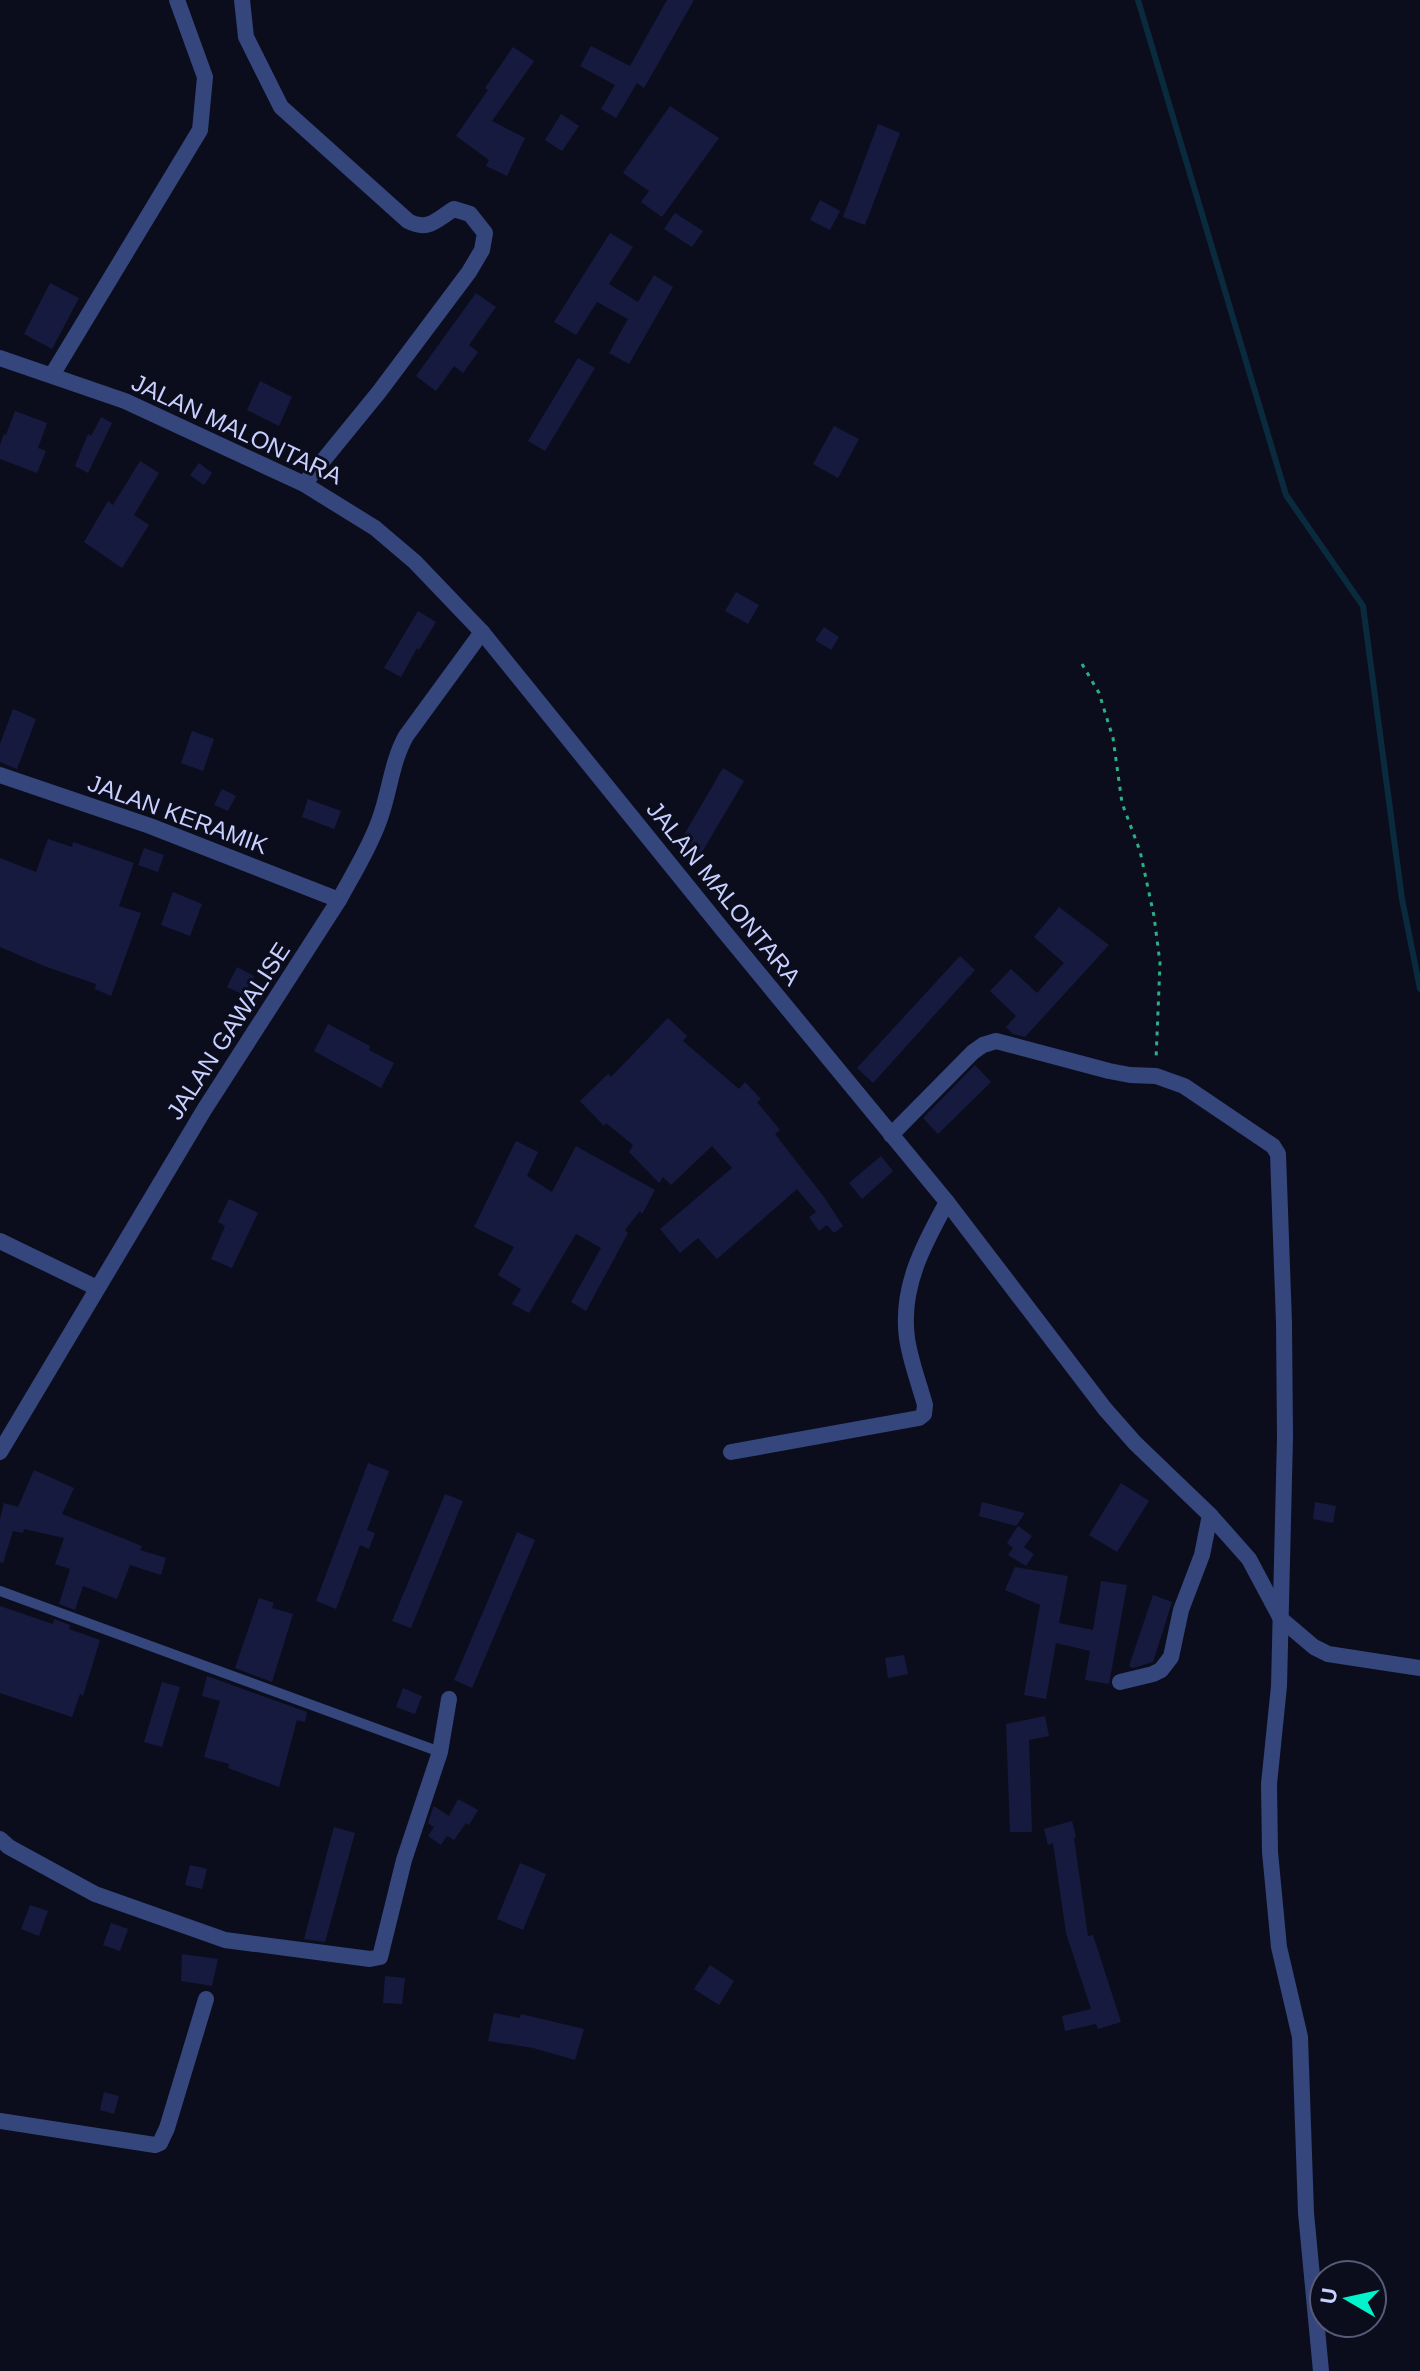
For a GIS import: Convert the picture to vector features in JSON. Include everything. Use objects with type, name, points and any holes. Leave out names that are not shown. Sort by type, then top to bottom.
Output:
[{"type":"street","points":[[52,375],[200,130],[205,77],[177,0]]},
{"type":"street","points":[[242,0],[246,37],[281,107],[408,221],[423,227],[432,225],[454,209],[470,214],[485,233],[482,250],[469,272],[379,392],[304,484]]},
{"type":"street","name":"JALAN MALONTARA","points":[[0,358],[125,401],[304,484],[375,528],[415,562],[482,632],[947,1202],[1105,1409],[1249,1559],[1281,1619]]},
{"type":"street","name":"JALAN GAWALISE","points":[[0,1452],[204,1110],[339,900],[370,845],[401,745],[482,632]]},
{"type":"street","name":"JALAN KERAMIK","points":[[0,775],[150,826],[339,900]]},
{"type":"street","points":[[891,1135],[973,1052],[996,1041],[1109,1071],[1156,1076],[1184,1086],[1273,1146],[1280,1162],[1285,1437],[1279,1686],[1269,1784],[1270,1852],[1279,1947],[1300,2037],[1306,2213],[1321,2371]]},
{"type":"street","points":[[731,1452],[919,1418],[924,1414],[925,1405],[907,1340],[907,1314],[915,1262],[947,1202]]},
{"type":"street","points":[[0,1241],[97,1288]]},
{"type":"street","points":[[1120,1682],[1153,1674],[1161,1670],[1171,1657],[1181,1610],[1202,1555],[1210,1515]]},
{"type":"street","points":[[1281,1619],[1314,1647],[1342,1657],[1420,1668]]},
{"type":"street","points":[[3,1844],[95,1894],[205,1935],[375,1959],[382,1953],[404,1860],[440,1752],[449,1699]]},
{"type":"street","points":[[0,2121],[155,2145],[160,2143],[206,1999]]},
{"type":"lane","points":[[0,1591],[440,1752]]},
{"type":"path","points":[[1082,664],[1099,693],[1113,738],[1122,803],[1140,851],[1154,916],[1160,963],[1156,1076]]},
{"type":"building","points":[[667,0],[694,0],[644,88],[637,83],[616,118],[601,109],[615,85],[580,66],[591,46],[630,66]]},
{"type":"building","points":[[513,47],[534,61],[492,121],[525,138],[507,176],[486,166],[489,160],[456,136]]},
{"type":"building","points":[[670,106],[719,138],[662,217],[641,202],[649,191],[623,173]]},
{"type":"building","points":[[561,114],[579,126],[562,151],[545,140]]},
{"type":"building","points":[[878,124],[900,133],[865,225],[843,217]]},
{"type":"building","points":[[820,200],[840,211],[830,230],[810,220]]},
{"type":"building","points":[[675,213],[703,231],[692,247],[664,229]]},
{"type":"building","points":[[610,233],[633,247],[609,284],[638,302],[654,275],[673,287],[629,364],[609,353],[628,319],[597,302],[576,335],[554,322]]},
{"type":"building","points":[[50,283],[79,298],[52,349],[24,334]]},
{"type":"building","points":[[476,293],[496,307],[469,345],[478,352],[463,373],[454,366],[436,391],[416,376]]},
{"type":"building","points":[[578,358],[595,368],[545,451],[528,441]]},
{"type":"building","points":[[260,381],[292,397],[279,426],[247,410]]},
{"type":"building","points":[[15,411],[47,423],[38,448],[46,451],[37,473],[0,459],[0,445]]},
{"type":"building","points":[[101,417],[112,423],[88,473],[75,466],[88,434],[91,436]]},
{"type":"building","points":[[834,426],[859,439],[838,478],[813,464]]},
{"type":"building","points":[[140,461],[159,473],[134,515],[149,525],[122,568],[84,542],[108,501],[113,505]]},
{"type":"building","points":[[199,463],[212,473],[204,485],[190,475]]},
{"type":"building","points":[[736,592],[759,605],[748,624],[725,611]]},
{"type":"building","points":[[418,611],[436,622],[401,677],[384,668]]},
{"type":"building","points":[[824,627],[839,637],[831,650],[815,640]]},
{"type":"building","points":[[13,709],[36,719],[17,769],[0,762],[0,744]]},
{"type":"building","points":[[192,731],[214,739],[203,771],[181,763]]},
{"type":"building","points":[[723,768],[744,781],[699,857],[678,845]]},
{"type":"building","points":[[222,789],[236,796],[228,811],[214,805]]},
{"type":"building","points":[[308,799],[341,811],[334,829],[302,817]]},
{"type":"building","points":[[48,839],[72,847],[73,842],[134,863],[119,906],[141,913],[111,996],[95,989],[96,984],[0,947],[0,858],[36,872]]},
{"type":"building","points":[[144,848],[164,855],[158,872],[138,865]]},
{"type":"building","points":[[173,892],[202,904],[190,936],[161,925]]},
{"type":"building","points":[[1059,907],[1109,945],[1025,1037],[1013,1034],[1006,1027],[1016,1016],[990,991],[1011,969],[1037,993],[1064,963],[1034,937]]},
{"type":"building","points":[[960,956],[975,970],[873,1083],[857,1068]]},
{"type":"building","points":[[237,967],[254,976],[244,995],[227,987]]},
{"type":"building","points":[[668,1018],[687,1036],[683,1041],[739,1089],[745,1082],[761,1099],[757,1102],[780,1130],[775,1134],[843,1226],[834,1233],[827,1225],[819,1231],[809,1217],[816,1212],[797,1189],[717,1259],[698,1238],[680,1253],[660,1229],[732,1168],[712,1146],[671,1185],[663,1177],[659,1183],[629,1152],[633,1145],[606,1123],[604,1126],[580,1101],[608,1074],[611,1077]]},
{"type":"building","points":[[328,1024],[370,1046],[369,1050],[394,1063],[381,1088],[314,1051]]},
{"type":"building","points":[[975,1065],[991,1082],[938,1134],[923,1118]]},
{"type":"building","points":[[516,1141],[538,1152],[527,1176],[552,1192],[576,1146],[655,1190],[642,1214],[640,1211],[625,1230],[628,1233],[586,1311],[571,1302],[601,1248],[576,1234],[529,1313],[512,1304],[521,1289],[498,1275],[514,1247],[474,1227]]},
{"type":"building","points":[[881,1156],[893,1171],[862,1199],[849,1183]]},
{"type":"building","points":[[229,1199],[258,1213],[232,1268],[211,1259],[225,1226],[218,1222]]},
{"type":"building","points":[[368,1463],[389,1471],[367,1530],[375,1533],[369,1549],[360,1545],[336,1609],[316,1601]]},
{"type":"building","points":[[34,1470],[74,1488],[62,1514],[142,1546],[140,1550],[166,1558],[161,1575],[130,1565],[117,1599],[83,1586],[75,1610],[59,1604],[70,1569],[55,1564],[64,1538],[24,1529],[23,1533],[13,1531],[3,1563],[0,1562],[0,1519],[4,1503],[18,1507]]},
{"type":"building","points":[[1121,1483],[1149,1501],[1117,1552],[1089,1535]]},
{"type":"building","points":[[445,1494],[463,1501],[411,1628],[392,1621]]},
{"type":"building","points":[[982,1502],[1025,1513],[1016,1526],[979,1516]]},
{"type":"building","points":[[1315,1502],[1336,1506],[1333,1523],[1313,1519]]},
{"type":"building","points":[[1018,1526],[1032,1536],[1024,1547],[1034,1554],[1026,1566],[1008,1555],[1013,1548],[1007,1543]]},
{"type":"building","points":[[517,1532],[535,1540],[472,1688],[454,1680]]},
{"type":"building","points":[[1015,1567],[1068,1576],[1059,1623],[1093,1630],[1101,1581],[1127,1585],[1109,1684],[1085,1680],[1090,1651],[1056,1643],[1046,1699],[1024,1695],[1040,1605],[1005,1590]]},
{"type":"building","points":[[1153,1595],[1172,1602],[1153,1662],[1133,1668],[1129,1666]]},
{"type":"building","points":[[259,1598],[274,1603],[272,1608],[293,1614],[272,1682],[235,1668]]},
{"type":"building","points":[[0,1606],[53,1624],[54,1619],[70,1625],[69,1629],[100,1640],[83,1696],[80,1694],[72,1717],[0,1693]]},
{"type":"building","points":[[904,1655],[908,1674],[888,1678],[885,1658]]},
{"type":"building","points":[[207,1676],[307,1712],[305,1722],[297,1720],[279,1787],[228,1768],[229,1764],[204,1757],[220,1701],[202,1696]]},
{"type":"building","points":[[162,1682],[180,1687],[162,1747],[144,1742]]},
{"type":"building","points":[[403,1688],[422,1696],[415,1714],[396,1707]]},
{"type":"building","points":[[1045,1716],[1049,1736],[1029,1740],[1032,1832],[1010,1832],[1006,1724]]},
{"type":"building","points":[[458,1799],[478,1810],[454,1840],[447,1836],[441,1845],[428,1836],[434,1827],[428,1823],[433,1808],[449,1816]]},
{"type":"building","points":[[1072,1821],[1088,1936],[1093,1935],[1121,2022],[1098,2029],[1096,2024],[1065,2031],[1062,2016],[1091,2009],[1066,1933],[1053,1843],[1048,1845],[1044,1829]]},
{"type":"building","points":[[334,1827],[355,1833],[325,1942],[304,1939]]},
{"type":"building","points":[[520,1863],[546,1874],[523,1930],[497,1919]]},
{"type":"building","points":[[190,1865],[207,1869],[202,1889],[185,1885]]},
{"type":"building","points":[[30,1905],[48,1911],[39,1936],[21,1929]]},
{"type":"building","points":[[111,1923],[128,1929],[120,1951],[103,1945]]},
{"type":"building","points":[[182,1954],[218,1959],[212,1986],[181,1981]]},
{"type":"building","points":[[710,1965],[734,1981],[719,2005],[694,1989]]},
{"type":"building","points":[[385,1976],[405,1978],[402,2004],[383,2003]]},
{"type":"building","points":[[494,2013],[520,2018],[521,2014],[584,2029],[575,2060],[533,2048],[488,2041]]},
{"type":"building","points":[[104,2092],[119,2096],[114,2114],[100,2110]]},
{"type":"waterway","points":[[1138,0],[1286,495],[1363,606],[1402,899],[1420,989]]}]
